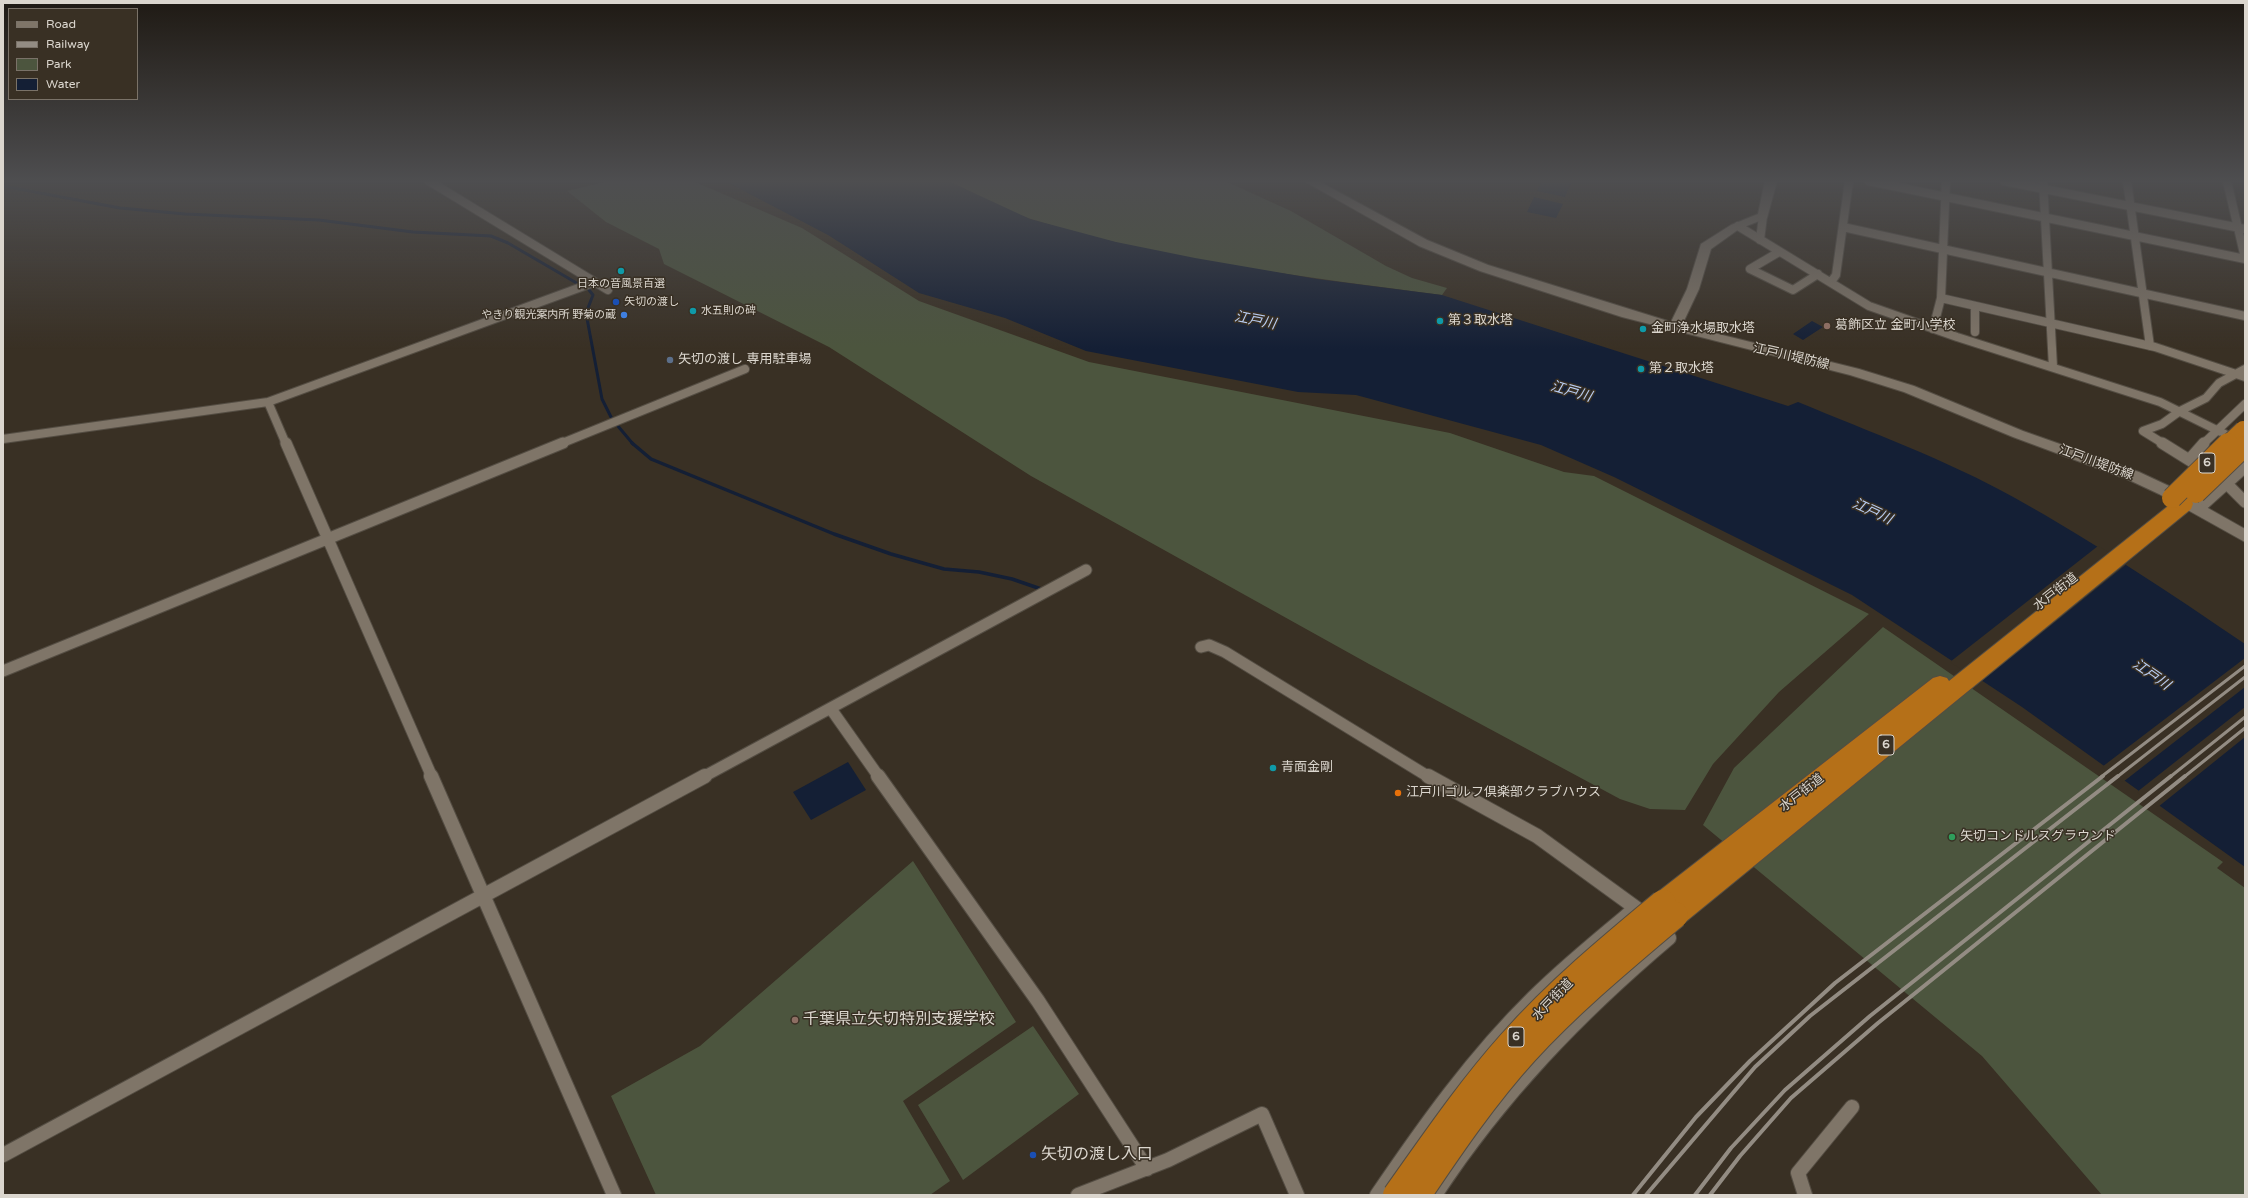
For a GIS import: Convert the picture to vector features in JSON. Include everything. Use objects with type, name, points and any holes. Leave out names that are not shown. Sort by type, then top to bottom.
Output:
[{"type":"highway","points":[[2192,468],[2220,435],[2245,414]]},
{"type":"highway","name":"水戸街道","points":[[2178,501],[2192,468],[2219,450],[2245,427]]},
{"type":"highway","name":"水戸街道","points":[[1418,1195],[1464,1127],[1525,1053],[1588,989],[1669,918],[1701,883],[2178,501],[2223,477],[2245,446]]},
{"type":"highway","points":[[2223,477],[2245,459]]},
{"type":"highway","name":"水戸街道","points":[[1396,1195],[1450,1118],[1511,1042],[1576,976],[1669,918]]},
{"type":"main road","name":"江戸川堤防線","points":[[1412,237],[1463,260],[1544,289],[1674,327],[1854,372],[1924,394],[2018,434],[2134,476],[2245,536]]},
{"type":"main road","points":[[1674,327],[1693,289],[1704,246],[1719,237]]},
{"type":"street","points":[[521,237],[608,290]]},
{"type":"street","points":[[1755,237],[1869,306],[1933,329],[2053,367],[2180,411],[2217,429],[2245,446]]},
{"type":"street","points":[[1831,282],[1836,275],[1842,237]]},
{"type":"street","points":[[1888,237],[2245,316]]},
{"type":"street","points":[[1933,329],[1941,298],[1944,237]]},
{"type":"street","points":[[2047,237],[2053,367]]},
{"type":"street","points":[[2135,237],[2150,346]]},
{"type":"street","points":[[2139,237],[2245,259],[2242,237]]},
{"type":"street","points":[[1779,252],[1750,269],[1793,290],[1818,274]]},
{"type":"street","points":[[3,439],[268,402],[595,282]]},
{"type":"street","points":[[1941,298],[2150,346],[2242,373]]},
{"type":"street","points":[[1975,306],[1975,332]]},
{"type":"street","points":[[3,671],[745,370]]},
{"type":"street","points":[[2242,373],[2219,383],[2206,398],[2180,411],[2162,424],[2143,431],[2192,468],[2223,477],[2245,502]]},
{"type":"street","points":[[268,402],[326,539],[614,1195]]},
{"type":"street","points":[[2192,468],[2217,429],[2245,404]]},
{"type":"street","points":[[2204,504],[2223,477],[2245,467]]},
{"type":"street","points":[[3,1155],[484,897],[1086,570]]},
{"type":"street","points":[[1201,648],[1209,645],[1219,649],[1419,770],[1538,836],[1636,908],[1593,943],[1532,999],[1466,1072],[1401,1158],[1376,1195]]},
{"type":"street","points":[[832,709],[1038,1001],[1147,1169]]},
{"type":"street","points":[[1435,1195],[1478,1134],[1521,1080],[1563,1032],[1628,971],[1669,918]]},
{"type":"street","points":[[1805,1195],[1798,1173],[1852,1107]]},
{"type":"street","points":[[1078,1195],[1147,1169],[1228,1128],[1262,1114],[1297,1195]]},
{"type":"green space","points":[[635,237],[816,237],[919,301],[1089,362],[1450,433],[1564,472],[1594,476],[1869,614],[1779,692],[1713,764],[1685,810],[1650,809],[1620,799],[1369,664],[1031,476],[829,347],[664,264],[659,249]]},
{"type":"green space","points":[[1092,237],[1336,237],[1386,266],[1412,278],[1447,288],[1442,295],[1235,266]]},
{"type":"green space","points":[[1883,627],[2223,862],[2217,868],[2245,888],[2245,1195],[2102,1195],[1982,1056],[1703,825],[1734,768]]},
{"type":"green space","points":[[913,861],[1016,1022],[903,1101],[950,1181],[930,1195],[656,1195],[611,1096],[700,1046]]},
{"type":"green space","points":[[1033,1026],[1079,1094],[963,1180],[918,1105]]},
{"type":"water","name":"江戸川","points":[[831,237],[1097,237],[1195,258],[1317,279],[1442,295],[1788,406],[1798,402],[1963,471],[2015,498],[2074,532],[2245,644],[2245,867],[2022,707],[1852,595],[1614,477],[1541,445],[1356,395],[1298,392],[1086,351],[1005,318],[919,293]]},
{"type":"water","points":[[1812,321],[1823,327],[1803,340],[1793,334]]},
{"type":"water","points":[[848,762],[866,790],[811,820],[793,792]]},
{"type":"pier","points":[[2098,546],[2128,563],[1981,682],[1950,662]]},
{"type":"pier","points":[[2245,658],[2245,687],[2123,782],[2102,767]]},
{"type":"pier","points":[[2245,707],[2245,737],[2158,807],[2137,792]]},
{"type":"waterway","points":[[493,237],[508,243],[580,285]]},
{"type":"waterway","points":[[589,290],[593,295],[586,313],[602,399],[612,419],[633,443]]},
{"type":"waterway","points":[[633,443],[651,459],[834,534],[891,554],[944,569],[979,572],[1012,579],[1041,589]]},
{"type":"railway","points":[[2101,777],[2245,666]]},
{"type":"railway","points":[[2117,777],[2245,677]]},
{"type":"railway","points":[[2170,777],[2245,717]]},
{"type":"railway","points":[[2184,777],[2245,728]]},
{"type":"railway","points":[[1633,1195],[1696,1117],[1750,1061],[1835,983],[2103,776]]},
{"type":"railway","points":[[1646,1195],[1755,1067],[1810,1016],[2118,776]]},
{"type":"railway","points":[[1695,1195],[1731,1148],[1785,1090],[1870,1016],[2171,776]]},
{"type":"railway","points":[[1710,1195],[1740,1156],[1791,1098],[1878,1023],[2185,776]]},
{"type":"place","name":"日本の音風景百選","points":[[621,271]]},
{"type":"place","name":"矢切の渡し","points":[[616,302]]},
{"type":"place","name":"水五則の碑","points":[[693,311]]},
{"type":"place","name":"やきり観光案内所 野菊の蔵","points":[[624,315]]},
{"type":"place","name":"第３取水塔","points":[[1440,321]]},
{"type":"place","name":"葛飾区立 金町小学校","points":[[1827,326]]},
{"type":"place","name":"金町浄水場取水塔","points":[[1643,329]]},
{"type":"place","name":"矢切の渡し 専用駐車場","points":[[670,360]]},
{"type":"place","name":"第２取水塔","points":[[1641,369]]},
{"type":"place","name":"青面金剛","points":[[1273,768]]},
{"type":"place","name":"江戸川ゴルフ倶楽部クラブハウス","points":[[1398,793]]},
{"type":"place","name":"矢切コンドルスグラウンド","points":[[1952,837]]},
{"type":"place","name":"千葉県立矢切特別支援学校","points":[[795,1020]]},
{"type":"place","name":"矢切の渡し入口","points":[[1033,1155]]}]
